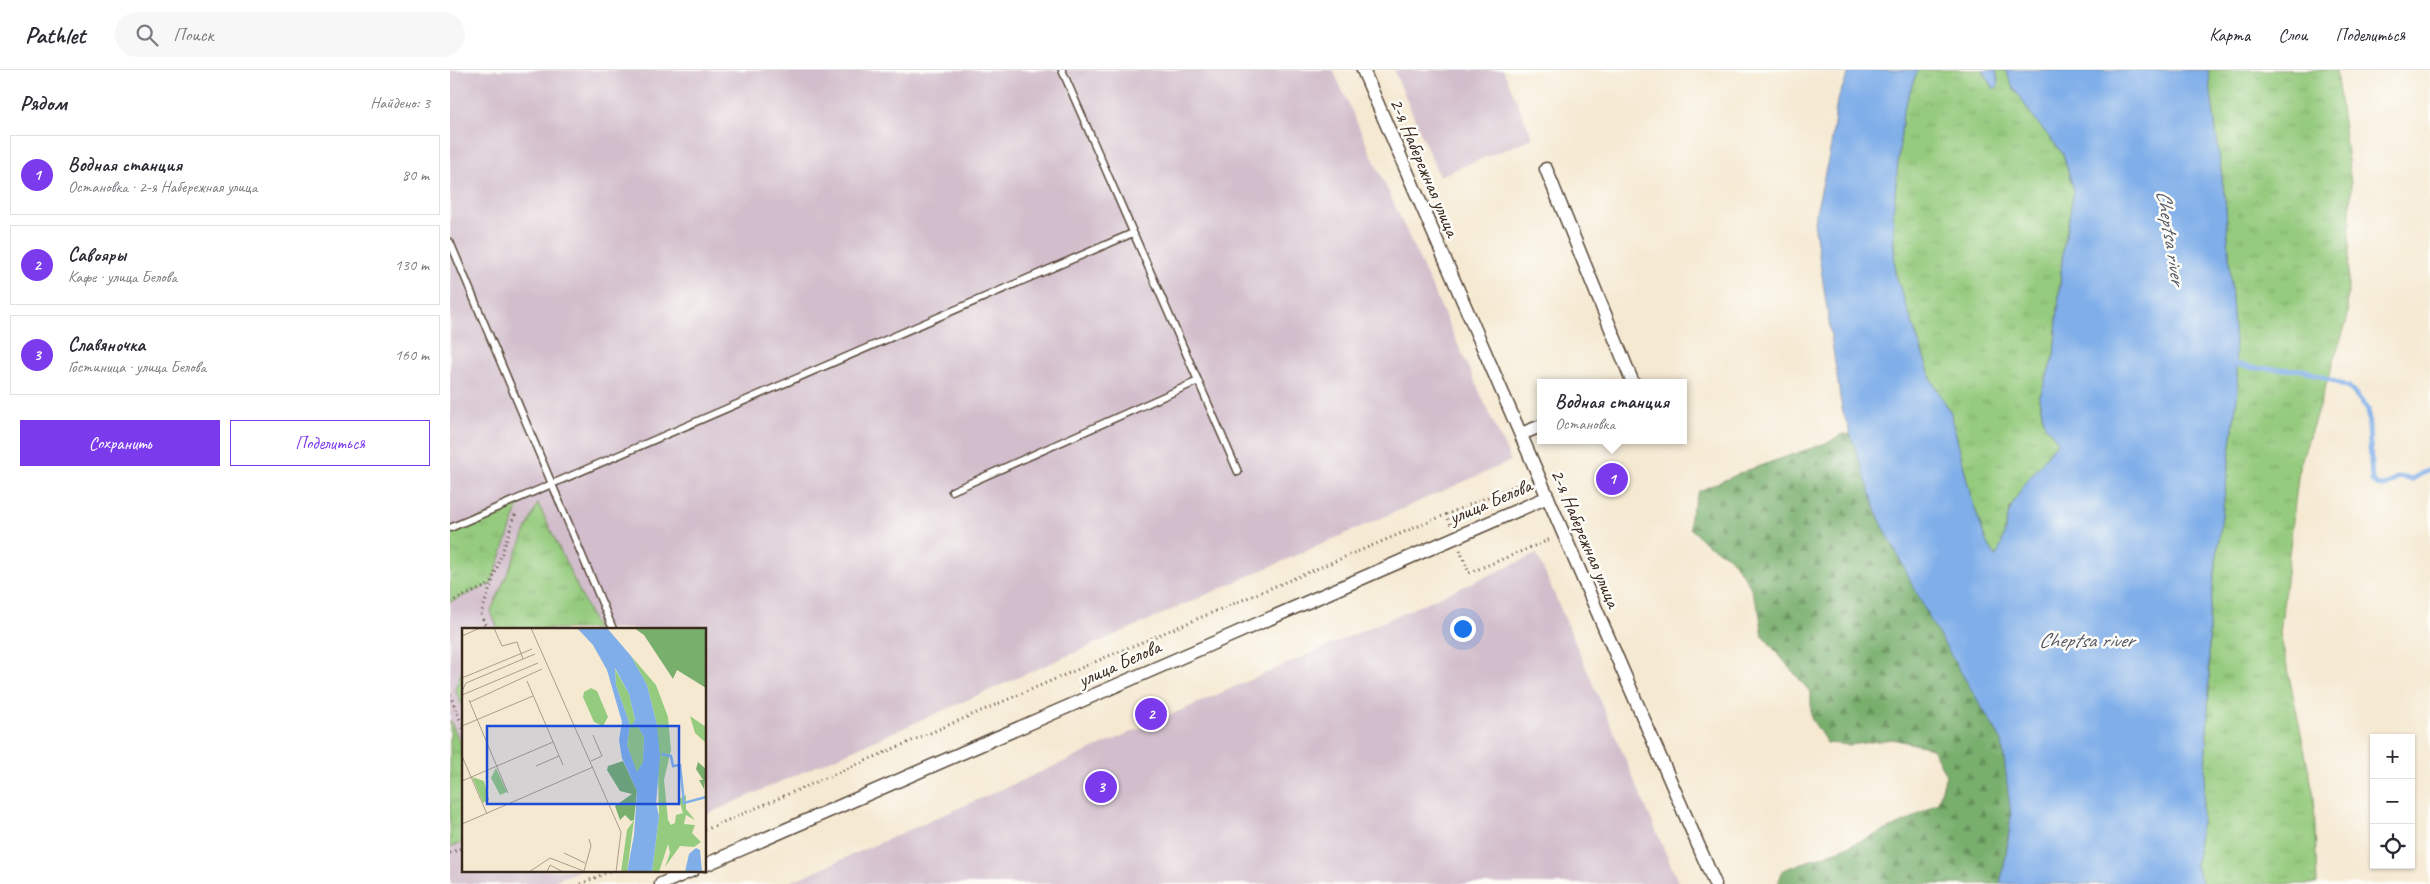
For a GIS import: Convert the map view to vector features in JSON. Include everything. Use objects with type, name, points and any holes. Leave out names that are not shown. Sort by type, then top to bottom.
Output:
[{"type":"street","name":"2-я Набережная улица","points":[[1363,70],[1715,884]]},
{"type":"street","points":[[1546,169],[1631,379]]},
{"type":"street","points":[[1521,434],[1537,428]]},
{"type":"street","name":"улица Белова","points":[[706,865],[1548,497]]},
{"type":"street","points":[[662,884],[689,872]]},
{"type":"lane","points":[[1062,70],[1238,472]]},
{"type":"lane","points":[[450,528],[1133,233]]},
{"type":"lane","points":[[450,242],[613,628]]},
{"type":"lane","points":[[952,491],[1198,381]]},
{"type":"path","points":[[706,830],[1526,481]]},
{"type":"path","points":[[487,628],[481,614],[521,497]]},
{"type":"path","points":[[1446,514],[1469,573],[1551,539],[1555,548]]},
{"type":"path","points":[[450,602],[491,584]]},
{"type":"path","points":[[450,695],[462,725]]},
{"type":"path","points":[[450,853],[462,848]]},
{"type":"path","points":[[580,884],[607,872]]},
{"type":"shaded area","points":[[450,70],[1333,70],[1511,461],[706,815],[706,628],[462,628],[462,872],[574,872],[547,884],[450,884]]},
{"type":"shaded area","points":[[1394,70],[1503,70],[1533,138],[1439,176]]},
{"type":"shaded area","points":[[1537,554],[1679,884],[786,884]]},
{"type":"green space","points":[[1920,70],[1983,70],[1994,89],[1999,85],[1996,70],[2005,70],[2013,87],[2033,117],[2063,154],[2074,191],[2063,249],[2054,355],[2039,399],[2045,425],[2058,440],[2010,508],[2002,547],[1996,556],[1986,541],[1971,497],[1951,413],[1932,381],[1895,273],[1893,213],[1903,112],[1916,74]]},
{"type":"green space","points":[[2208,70],[2336,70],[2351,183],[2347,320],[2299,468],[2280,633],[2314,796],[2317,884],[2203,884],[2196,867],[2204,794],[2209,688],[2209,617],[2238,390],[2226,208]]},
{"type":"green space","points":[[1842,434],[1851,435],[1879,518],[1933,625],[2002,741],[2011,816],[2000,884],[1778,884],[1783,870],[1842,849],[1909,820],[1938,802],[1946,775],[1932,748],[1892,739],[1850,745],[1827,743],[1811,718],[1811,693],[1763,636],[1759,611],[1750,586],[1731,558],[1705,543],[1690,528],[1690,516],[1699,491],[1748,470],[1829,442]]},
{"type":"green space","points":[[520,502],[491,584],[450,602],[450,530]]},
{"type":"green space","points":[[538,503],[597,628],[498,628],[491,611]]},
{"type":"green space","points":[[462,671],[462,705],[455,689]]},
{"type":"green space","points":[[450,720],[462,747],[462,843],[450,847]]},
{"type":"water","name":"Cheptsa river","points":[[1850,70],[1920,70],[1916,74],[1903,112],[1893,213],[1895,273],[1932,381],[1951,413],[1971,497],[1986,541],[1996,556],[2002,544],[2009,514],[2016,499],[2058,441],[2045,425],[2039,399],[2054,355],[2063,250],[2074,191],[2063,154],[2033,117],[2013,87],[2005,70],[2208,70],[2226,208],[2238,390],[2209,617],[2209,688],[2204,794],[2196,867],[2203,884],[2000,884],[2011,816],[2002,741],[1933,625],[1879,518],[1842,409],[1814,222],[1831,146],[1837,101]]},
{"type":"water","points":[[1983,70],[1996,70],[1999,85],[1994,89]]},
{"type":"waterway","points":[[2232,363],[2253,368],[2304,370],[2349,387],[2368,409],[2372,481],[2375,484],[2385,486],[2397,477],[2412,479],[2430,469]]},
{"type":"place","name":"Водная станция","points":[[1612,479]]},
{"type":"place","name":"Савояры","points":[[1151,714]]},
{"type":"place","name":"Славяночка","points":[[1101,787]]}]
